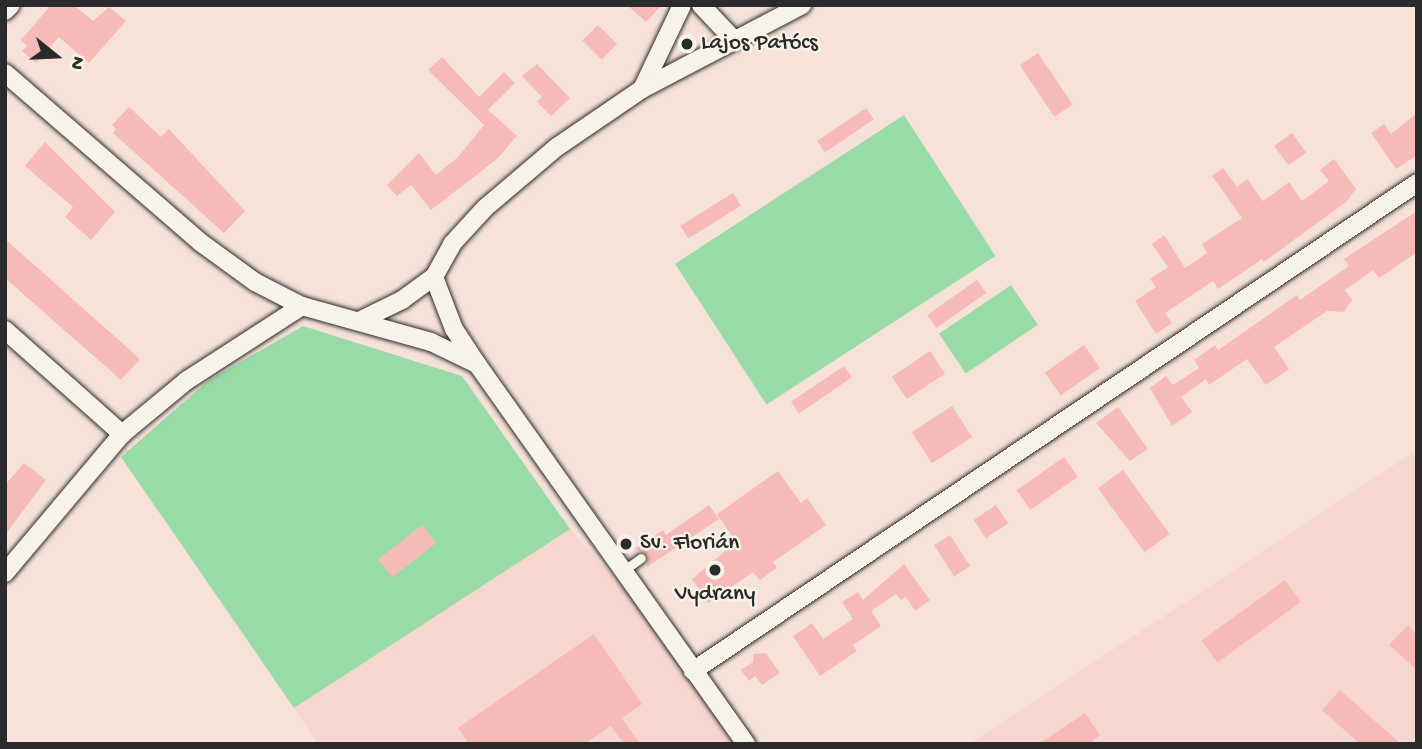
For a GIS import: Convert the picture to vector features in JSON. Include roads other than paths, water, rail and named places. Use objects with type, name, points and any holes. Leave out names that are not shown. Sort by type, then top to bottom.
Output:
[{"type":"street","points":[[5,11],[11,5]]},
{"type":"street","points":[[642,89],[682,5]]},
{"type":"street","points":[[701,5],[733,39]]},
{"type":"street","points":[[361,320],[402,300],[433,277],[452,244],[517,178],[642,89],[802,5]]},
{"type":"street","points":[[5,73],[201,242],[255,282],[302,306],[361,320],[431,342],[477,365]]},
{"type":"street","points":[[693,671],[1417,183]]},
{"type":"street","points":[[433,277],[454,329],[477,365],[746,744]]},
{"type":"street","points":[[5,573],[122,435],[186,381],[302,306]]},
{"type":"street","points":[[5,330],[122,435]]},
{"type":"lane","points":[[623,571],[641,558]]},
{"type":"place","name":"Lajos Patócs","points":[[687,44]]},
{"type":"place","name":"Sv. Florián","points":[[626,544]]},
{"type":"place","name":"Vydrany","points":[[715,570]]}]
